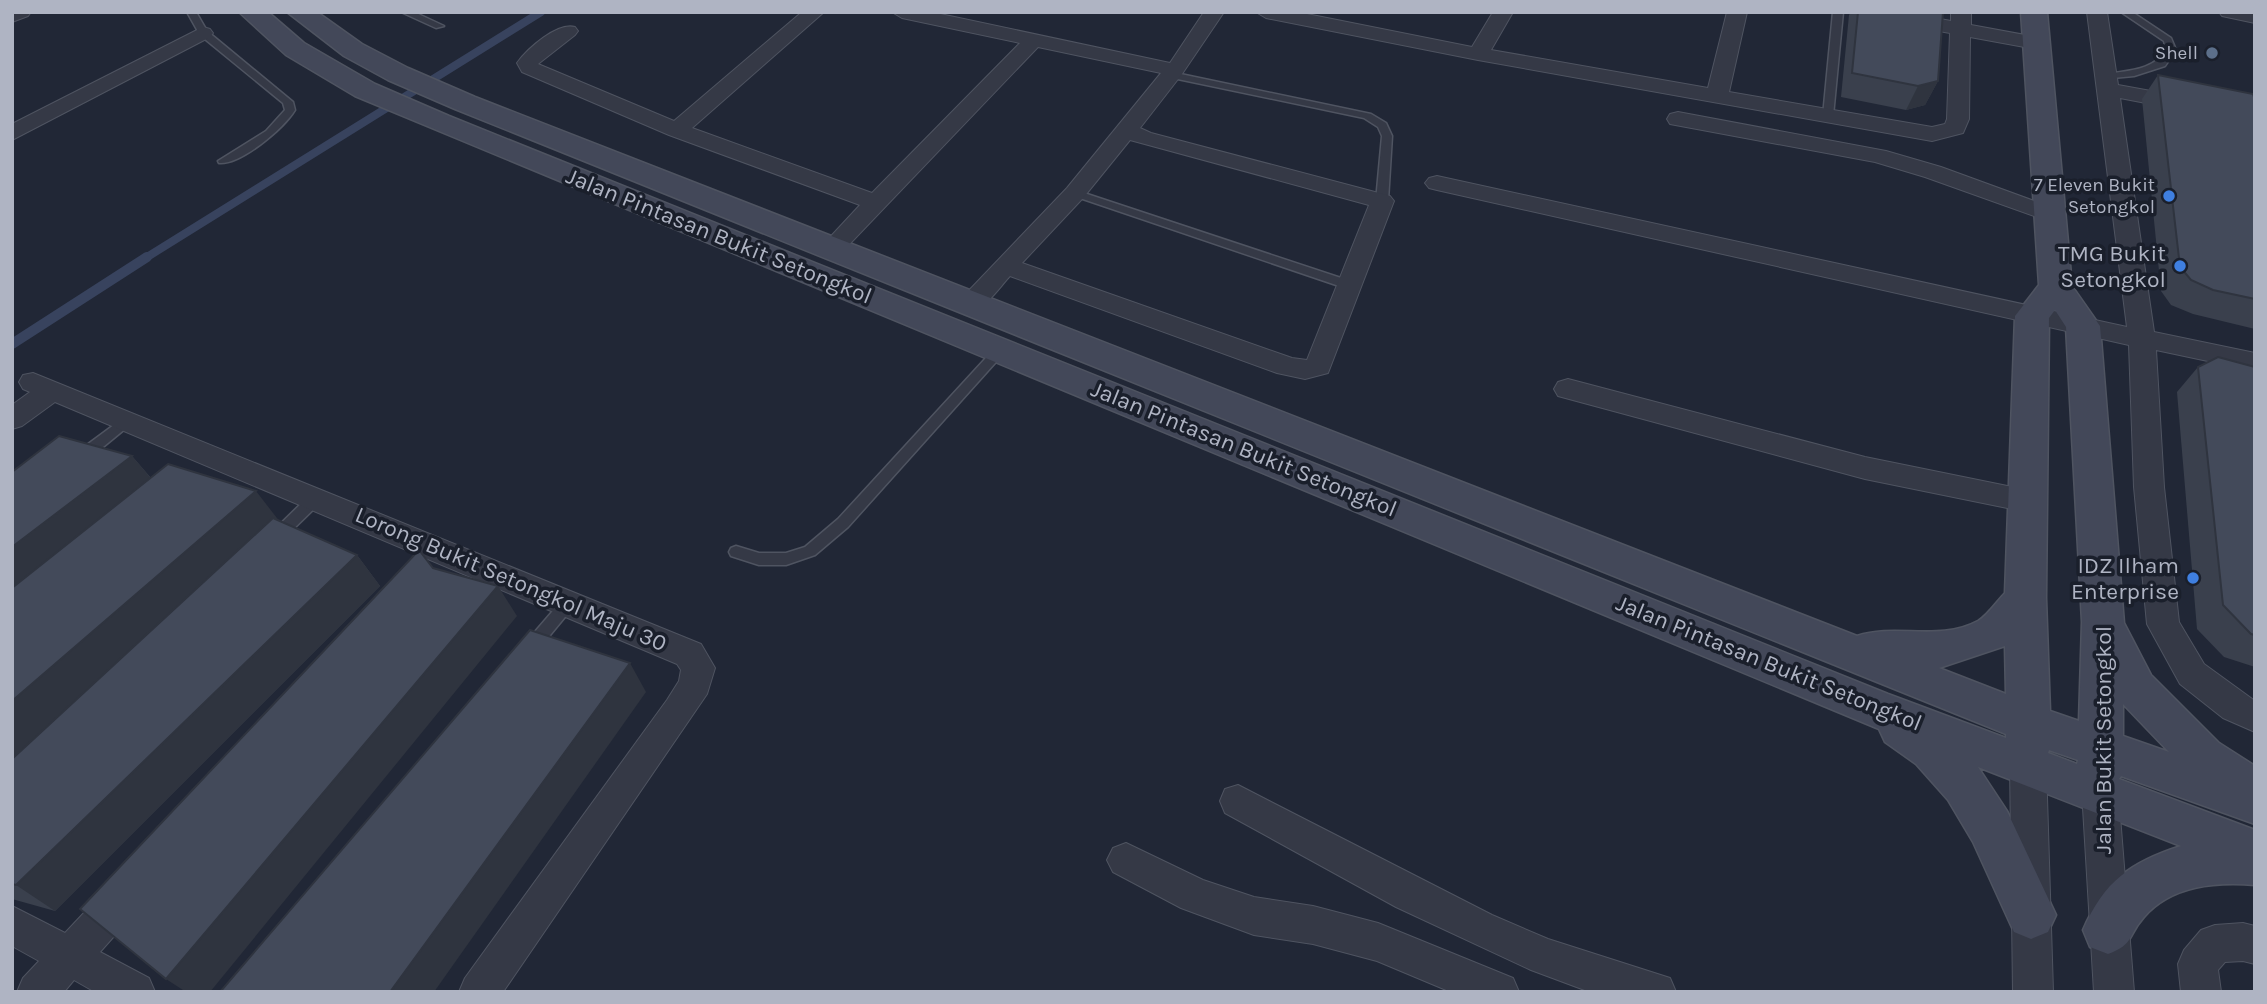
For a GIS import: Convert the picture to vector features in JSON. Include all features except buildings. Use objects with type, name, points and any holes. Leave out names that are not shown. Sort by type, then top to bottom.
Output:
[{"type":"main road","name":"Jalan Pintasan Bukit Setongkol","points":[[252,12],[295,50],[365,90],[452,112],[832,248],[1797,629],[2029,744],[2100,770],[2255,852]]},
{"type":"main road","name":"Jalan Pintasan Bukit Setongkol","points":[[300,12],[353,50],[398,74],[452,112],[1000,350],[1872,707],[2029,744]]},
{"type":"main road","points":[[2034,12],[2056,287],[2083,326]]},
{"type":"main road","points":[[2029,744],[2025,598],[2032,316],[2056,287]]},
{"type":"main road","name":"Jalan Bukit Setongkol","points":[[2083,326],[2103,622],[2100,770]]},
{"type":"main road","points":[[1797,629],[1869,650],[1938,651],[1993,633],[2025,598]]},
{"type":"main road","points":[[2103,622],[2136,688],[2203,757],[2255,791]]},
{"type":"main road","points":[[1872,707],[1934,751],[1975,800],[2005,856],[2031,915]]},
{"type":"main road","name":"Jalan Pintasan Bukit Setongkol","points":[[2100,770],[2255,803]]},
{"type":"main road","points":[[2108,930],[2128,899],[2157,877],[2194,864],[2238,860],[2255,862]]},
{"type":"street","points":[[12,16],[21,12]]},
{"type":"street","points":[[677,130],[814,12]]},
{"type":"street","points":[[902,12],[1173,72]]},
{"type":"street","points":[[970,303],[1075,193],[1173,72],[1214,12]]},
{"type":"street","points":[[1266,12],[1478,54],[1932,134],[1955,128],[1958,119],[1961,21]]},
{"type":"street","points":[[1478,54],[1503,12]]},
{"type":"street","points":[[1717,96],[1737,12]]},
{"type":"street","points":[[1867,12],[1961,21],[2036,43]]},
{"type":"street","points":[[2097,12],[2143,338],[2149,487],[2163,624],[2192,674],[2235,708],[2255,717]]},
{"type":"street","points":[[2230,12],[2255,17]]},
{"type":"street","points":[[568,31],[532,58],[527,64],[529,68],[677,130],[877,203]]},
{"type":"street","points":[[12,133],[203,33]]},
{"type":"street","points":[[832,248],[1033,41]]},
{"type":"street","points":[[2105,83],[2255,118]]},
{"type":"street","points":[[1678,119],[1878,156],[1933,172],[2051,215]]},
{"type":"street","points":[[1006,266],[1287,366],[1305,370],[1318,366],[1382,201],[1143,138],[1127,130]]},
{"type":"street","points":[[1437,183],[2032,316],[2255,362]]},
{"type":"street","name":"Lorong Bukit Setongkol Maju 30","points":[[12,419],[43,386],[126,421],[205,465],[316,498],[433,560],[569,602],[689,654],[698,668],[695,684],[479,992]]},
{"type":"street","points":[[1568,389],[1865,468],[2027,501]]},
{"type":"street","points":[[2029,744],[2033,992]]},
{"type":"street","name":"Jalan Bukit Setongkol","points":[[2100,770],[2114,992]]},
{"type":"street","points":[[1238,801],[1388,884],[1516,945],[1604,977],[1656,992]]},
{"type":"street","points":[[1126,860],[1194,895],[1242,912],[1313,925],[1378,942],[1499,992]]},
{"type":"street","points":[[37,992],[145,874]]},
{"type":"street","points":[[12,925],[135,992]]},
{"type":"street","points":[[2199,978],[2215,944],[2243,942],[2255,945]]},
{"type":"lane","points":[[191,12],[203,33],[288,102],[290,110],[286,119],[272,131],[223,161]]},
{"type":"lane","points":[[405,12],[439,26]]},
{"type":"lane","points":[[1828,116],[1838,12]]},
{"type":"lane","points":[[2105,83],[2162,64],[2171,50],[2168,40],[2125,12]]},
{"type":"lane","points":[[1173,72],[1367,116],[1382,125],[1387,136],[1382,201]]},
{"type":"lane","points":[[1075,193],[1349,285]]},
{"type":"lane","points":[[736,552],[758,559],[786,559],[810,551],[843,523],[1000,350]]},
{"type":"lane","points":[[74,463],[126,421]]},
{"type":"lane","points":[[267,546],[316,498]]},
{"type":"lane","points":[[525,655],[569,602]]},
{"type":"waterway","points":[[144,259],[541,12]]},
{"type":"waterway","points":[[12,344],[147,257]]},
{"type":"place","name":"Shell","points":[[2212,53]]},
{"type":"place","name":"7 Eleven Bukit Setongkol","points":[[2169,196]]},
{"type":"place","name":"TMG Bukit Setongkol","points":[[2180,266]]},
{"type":"place","name":"IDZ Ilham Enterprise","points":[[2193,578]]}]
